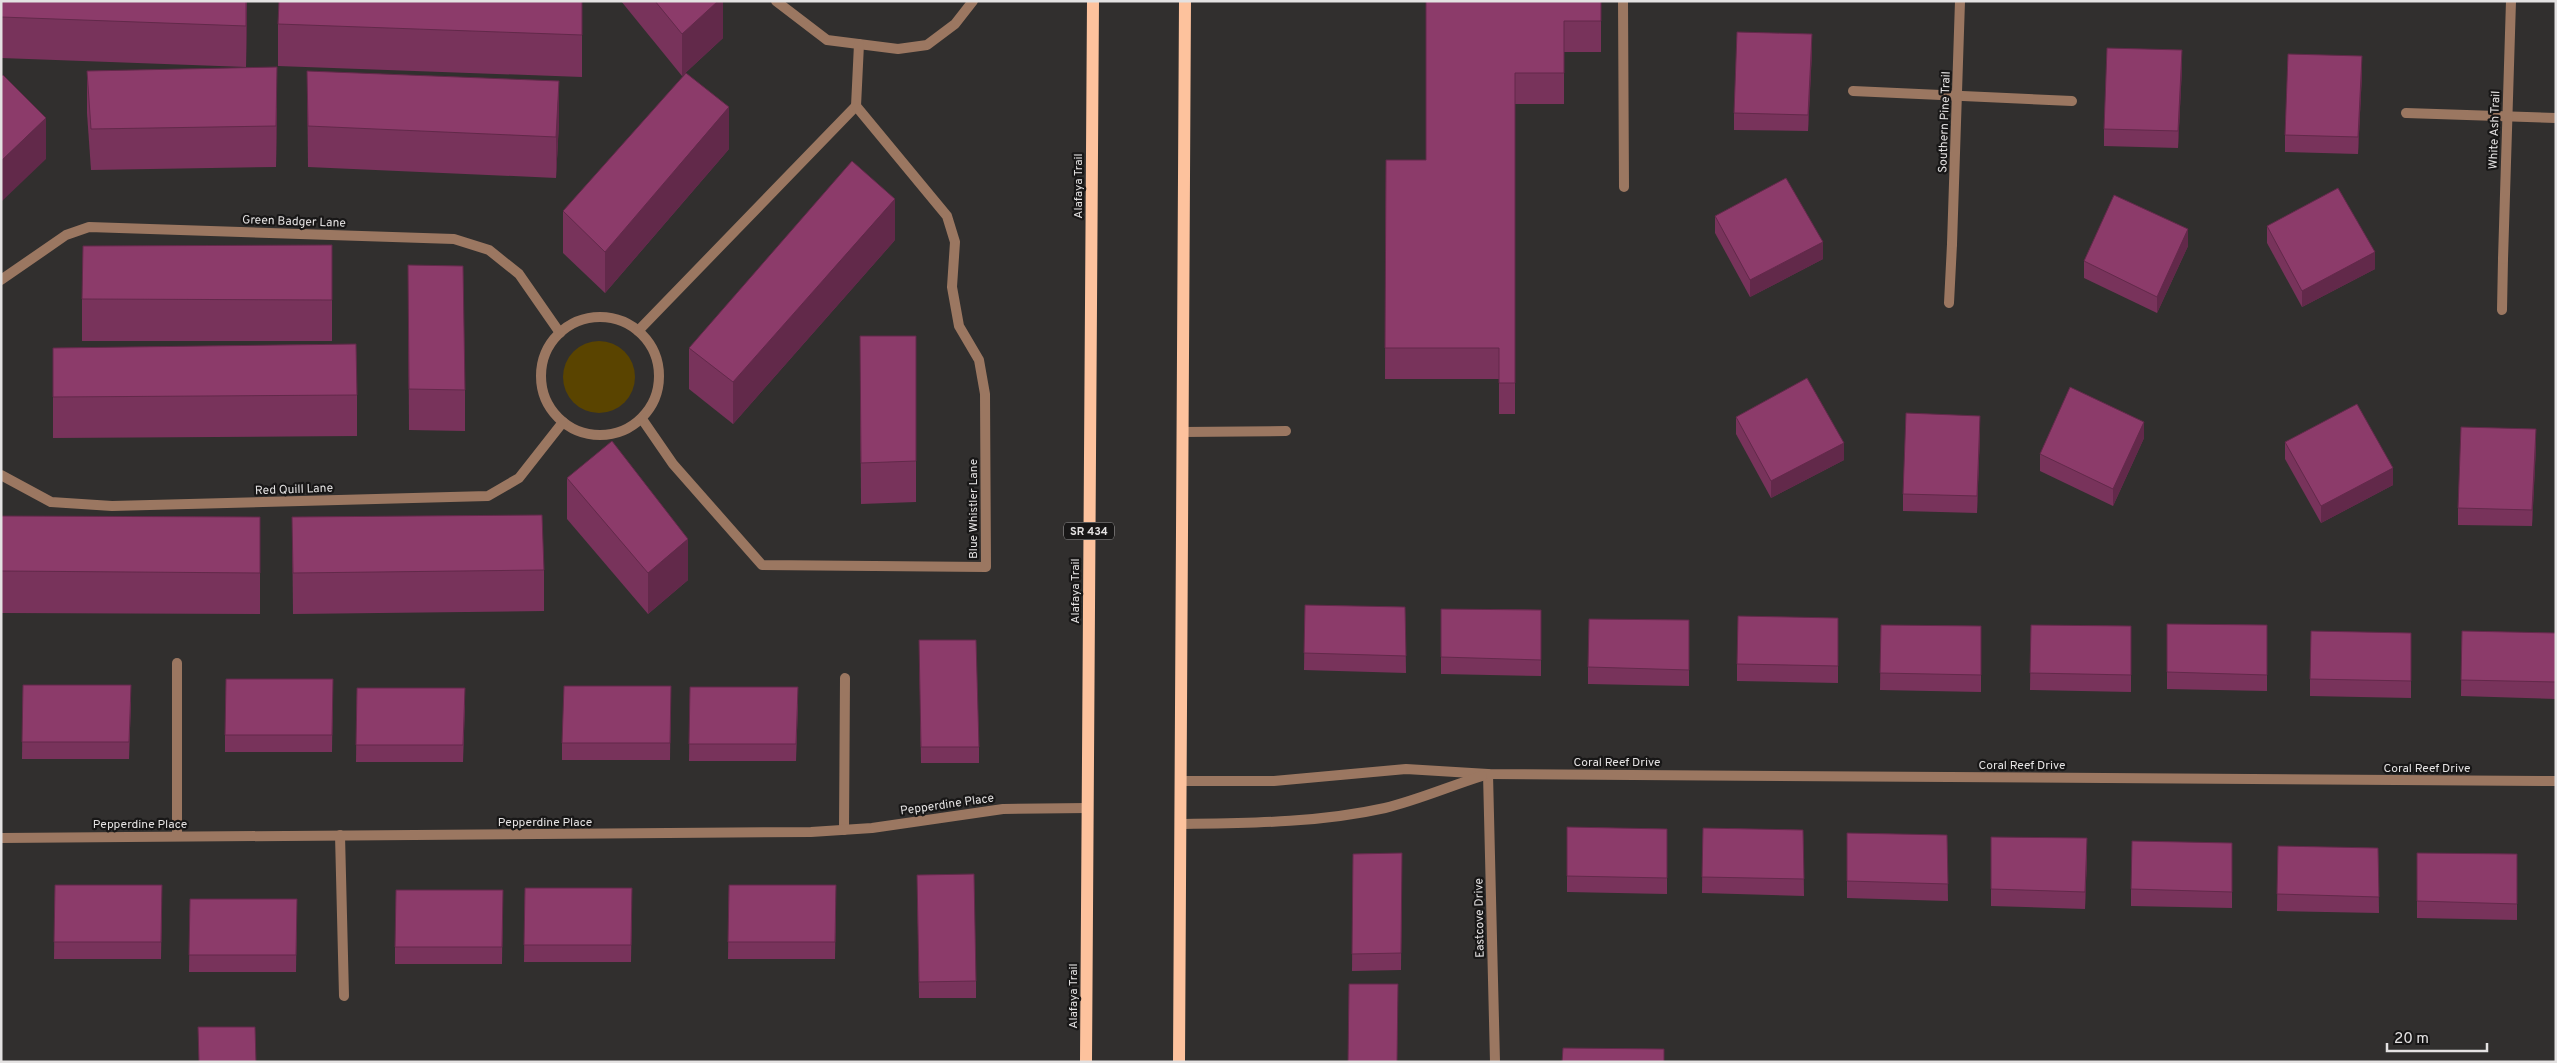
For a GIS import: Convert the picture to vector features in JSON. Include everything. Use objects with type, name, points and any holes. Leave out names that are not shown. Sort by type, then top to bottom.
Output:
[{"type":"main road","name":"Alafaya Trail","points":[[1086,1062],[1093,1]]},
{"type":"main road","points":[[1179,1062],[1185,1]]},
{"type":"street","points":[[776,1],[827,40],[898,50],[927,45],[955,24],[974,1]]},
{"type":"street","points":[[1623,1],[1624,187]]},
{"type":"street","name":"Southern Pine Trail","points":[[1949,304],[1960,1]]},
{"type":"street","name":"White Ash Trail","points":[[2502,310],[2511,1]]},
{"type":"street","points":[[638,331],[856,106],[859,44]]},
{"type":"street","points":[[1853,91],[2072,101]]},
{"type":"street","name":"Blue Whistler Lane","points":[[642,419],[673,464],[762,565],[986,567],[985,394],[979,360],[959,326],[952,287],[955,242],[947,216],[856,106]]},
{"type":"street","points":[[2406,113],[2556,118]]},
{"type":"street","name":"Green Badger Lane","points":[[1,280],[66,235],[89,227],[454,239],[489,250],[518,274],[560,333]]},
{"type":"street","points":[[607,317],[624,322],[638,331],[651,346],[658,364],[659,374],[659,384],[653,402],[642,419],[627,428],[611,434],[594,435],[578,431],[563,422],[551,410],[544,394],[541,378],[543,362],[549,346],[560,333],[574,323],[590,318],[607,317]]},
{"type":"street","name":"Red Quill Lane","points":[[1,475],[51,502],[112,506],[488,496],[518,478],[563,422]]},
{"type":"street","points":[[1183,432],[1286,431]]},
{"type":"street","points":[[177,663],[177,836]]},
{"type":"street","points":[[844,830],[845,678]]},
{"type":"street","name":"Coral Reef Drive","points":[[1181,781],[1274,781],[1406,769],[1488,774],[2556,781]]},
{"type":"street","name":"Coral Reef Drive","points":[[1181,824],[1278,822],[1329,818],[1386,808],[1488,774]]},
{"type":"street","name":"Eastcove Drive","points":[[1488,774],[1495,1062]]},
{"type":"street","name":"Pepperdine Place","points":[[1,838],[811,832],[844,830],[1003,809],[1088,808]]},
{"type":"street","points":[[340,835],[344,996]]},
{"type":"shaded area","points":[[599,341],[619,347],[629,357],[635,377],[629,397],[619,407],[599,413],[579,407],[569,397],[563,377],[569,357],[579,347]]},
{"type":"building","points":[[1,1],[246,1],[246,26],[1,17]]},
{"type":"building","points":[[279,1],[582,1],[582,35],[278,24]]},
{"type":"building","points":[[655,1],[718,1],[682,34]]},
{"type":"building","points":[[1426,1],[1601,1],[1601,21],[1564,21],[1564,73],[1515,73],[1515,383],[1499,383],[1499,348],[1385,348],[1386,160],[1426,160]]},
{"type":"building","points":[[1737,32],[1812,34],[1808,115],[1734,113]]},
{"type":"building","points":[[2107,48],[2182,50],[2178,131],[2104,129]]},
{"type":"building","points":[[2288,54],[2362,56],[2358,137],[2285,135]]},
{"type":"building","points":[[277,67],[276,126],[91,129],[87,71]]},
{"type":"building","points":[[307,71],[559,81],[556,137],[308,126]]},
{"type":"building","points":[[686,73],[729,107],[605,252],[563,211]]},
{"type":"building","points":[[3,75],[46,118],[1,161],[1,77]]},
{"type":"building","points":[[852,161],[895,199],[733,382],[689,348]]},
{"type":"building","points":[[1786,178],[1823,242],[1750,280],[1715,216]]},
{"type":"building","points":[[2338,188],[2375,252],[2302,291],[2267,226]]},
{"type":"building","points":[[2114,195],[2188,229],[2157,297],[2084,261]]},
{"type":"building","points":[[332,245],[332,300],[82,299],[83,246]]},
{"type":"building","points":[[408,265],[463,266],[465,390],[409,389]]},
{"type":"building","points":[[860,336],[916,336],[916,461],[861,463]]},
{"type":"building","points":[[356,344],[357,395],[53,397],[53,348]]},
{"type":"building","points":[[1807,378],[1844,443],[1771,481],[1736,417]]},
{"type":"building","points":[[2070,387],[2144,422],[2113,489],[2040,454]]},
{"type":"building","points":[[2357,404],[2393,468],[2321,506],[2285,442]]},
{"type":"building","points":[[1906,413],[1980,416],[1977,496],[1903,494]]},
{"type":"building","points":[[2461,427],[2536,429],[2532,510],[2458,508]]},
{"type":"building","points":[[612,441],[688,539],[648,573],[567,478]]},
{"type":"building","points":[[542,515],[544,570],[293,573],[292,517]]},
{"type":"building","points":[[1,516],[260,517],[260,573],[1,571]]},
{"type":"building","points":[[1305,605],[1405,607],[1406,656],[1304,653]]},
{"type":"building","points":[[1441,609],[1541,610],[1541,660],[1441,657]]},
{"type":"building","points":[[1738,616],[1838,618],[1838,666],[1737,664]]},
{"type":"building","points":[[1589,619],[1689,620],[1689,670],[1588,667]]},
{"type":"building","points":[[2167,624],[2267,625],[2267,675],[2167,672]]},
{"type":"building","points":[[1881,625],[1981,626],[1981,675],[1880,673]]},
{"type":"building","points":[[2031,625],[2131,626],[2131,675],[2030,673]]},
{"type":"building","points":[[2311,631],[2411,633],[2411,681],[2310,679]]},
{"type":"building","points":[[2462,631],[2556,633],[2556,682],[2461,680]]},
{"type":"building","points":[[919,640],[976,640],[979,747],[921,747]]},
{"type":"building","points":[[226,679],[333,679],[332,735],[225,735]]},
{"type":"building","points":[[23,685],[131,685],[129,742],[22,742]]},
{"type":"building","points":[[564,686],[671,686],[670,743],[562,743]]},
{"type":"building","points":[[690,687],[798,687],[796,744],[689,744]]},
{"type":"building","points":[[357,688],[465,688],[463,745],[356,745]]},
{"type":"building","points":[[1567,827],[1667,829],[1667,878],[1567,876]]},
{"type":"building","points":[[1703,828],[1803,830],[1804,879],[1702,877]]},
{"type":"building","points":[[1847,833],[1947,835],[1948,884],[1847,881]]},
{"type":"building","points":[[1991,837],[2087,838],[2085,892],[1991,889]]},
{"type":"building","points":[[2132,841],[2232,843],[2232,892],[2131,889]]},
{"type":"building","points":[[2278,846],[2378,848],[2379,897],[2277,894]]},
{"type":"building","points":[[1402,853],[1401,953],[1352,954],[1353,854]]},
{"type":"building","points":[[2417,853],[2517,854],[2517,904],[2417,901]]},
{"type":"building","points":[[974,874],[976,981],[919,982],[917,875]]},
{"type":"building","points":[[55,885],[162,885],[161,942],[54,942]]},
{"type":"building","points":[[729,885],[836,885],[835,942],[728,942]]},
{"type":"building","points":[[525,888],[632,888],[631,945],[524,945]]},
{"type":"building","points":[[396,890],[503,890],[502,947],[395,947]]},
{"type":"building","points":[[190,899],[297,899],[296,955],[189,955]]},
{"type":"building","points":[[1349,984],[1398,984],[1397,1062],[1348,1062]]},
{"type":"building","points":[[198,1027],[255,1027],[256,1062],[199,1062]]},
{"type":"building","points":[[1563,1048],[1664,1049],[1664,1062],[1562,1062]]}]
